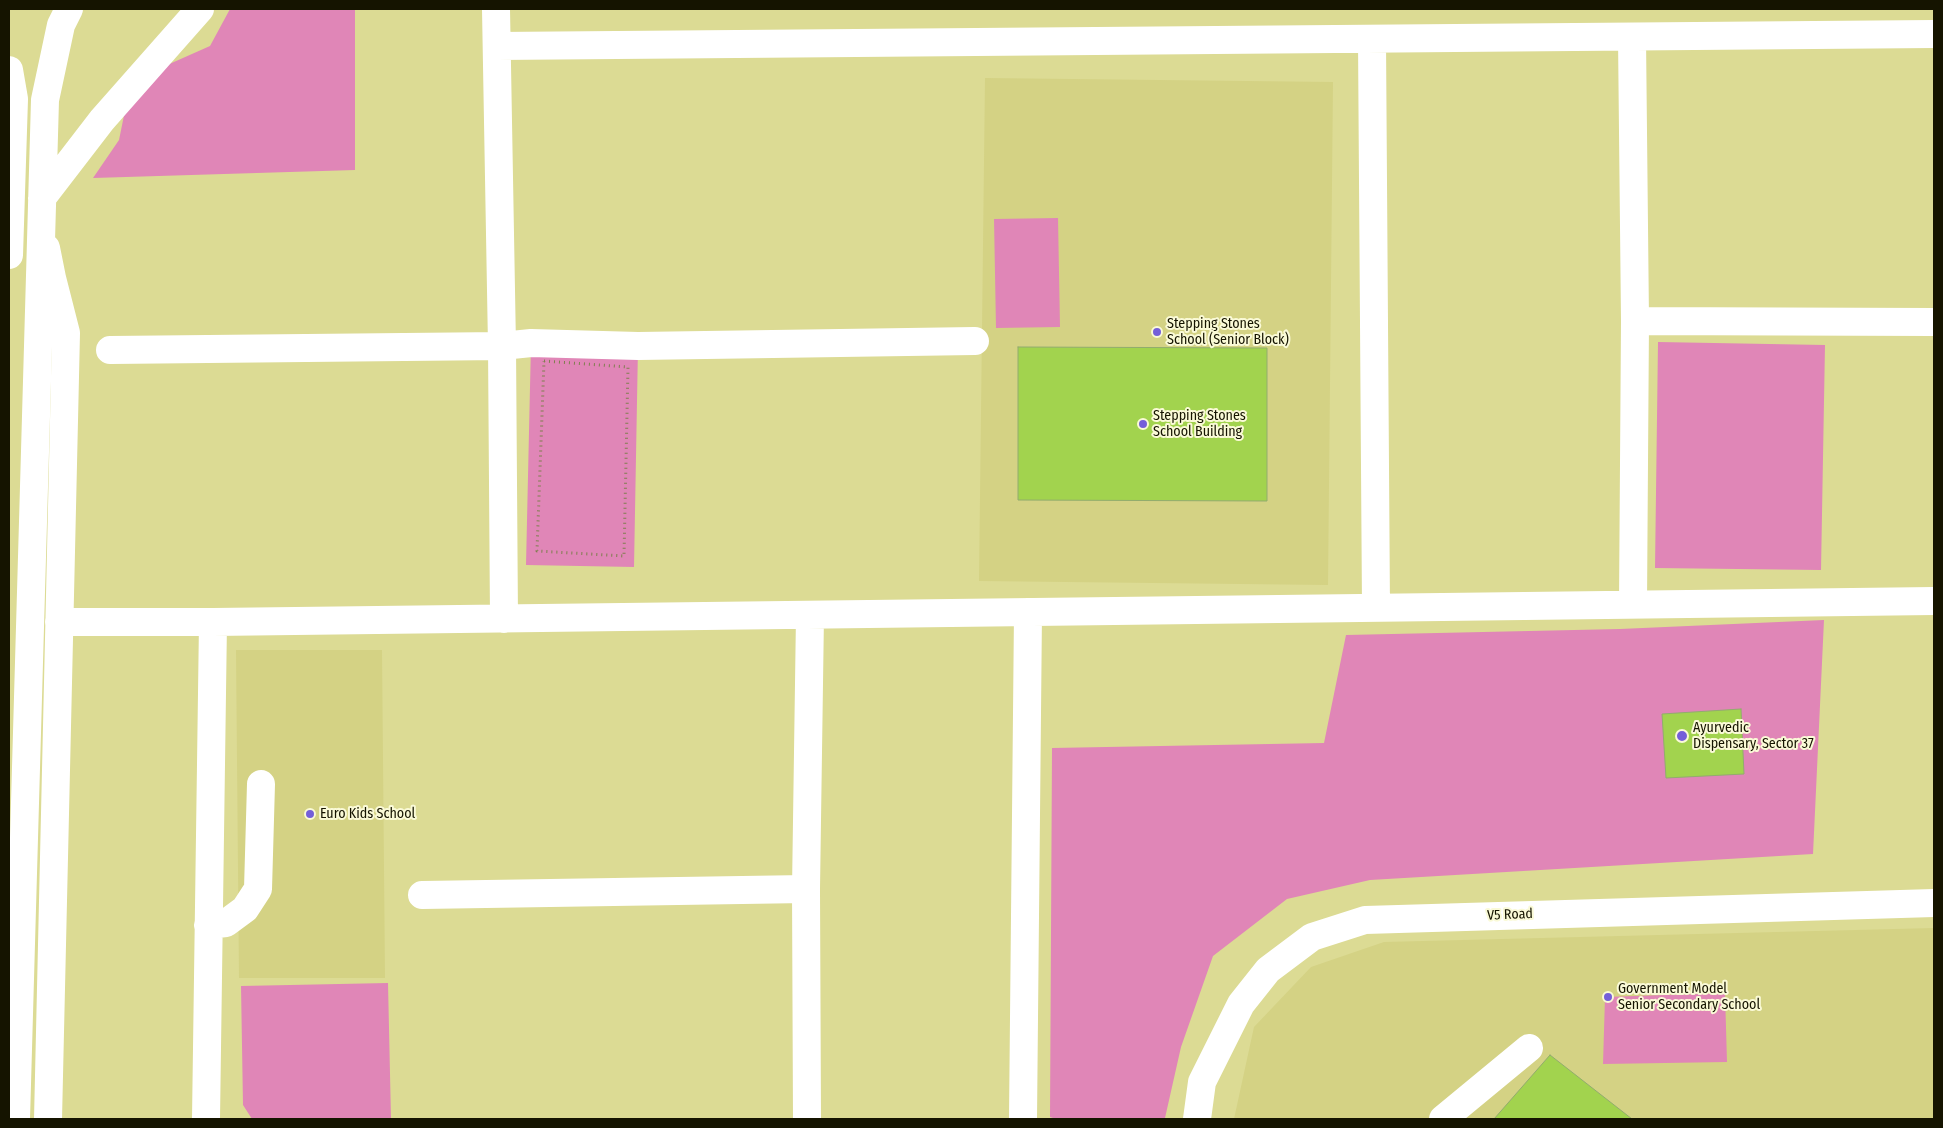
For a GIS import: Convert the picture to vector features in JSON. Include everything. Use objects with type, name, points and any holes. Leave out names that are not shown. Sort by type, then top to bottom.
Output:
[{"type":"street","points":[[16,1119],[45,100],[61,25],[69,9]]},
{"type":"street","points":[[48,1119],[66,333],[52,278],[42,207],[102,120],[200,9]]},
{"type":"street","points":[[496,9],[502,346],[504,619]]},
{"type":"street","points":[[497,46],[1934,34]]},
{"type":"street","points":[[1632,36],[1635,321],[1633,604]]},
{"type":"street","points":[[1372,39],[1376,608]]},
{"type":"street","points":[[9,70],[14,100],[9,255]]},
{"type":"street","points":[[1635,321],[1934,322]]},
{"type":"street","points":[[110,350],[502,346],[530,343],[638,346],[975,341]]},
{"type":"street","points":[[59,622],[504,619],[1934,600]]},
{"type":"street","points":[[1023,1119],[1028,612]]},
{"type":"street","points":[[807,1119],[806,889],[810,615]]},
{"type":"street","points":[[206,1119],[213,622]]},
{"type":"street","points":[[208,925],[226,923],[245,909],[258,889],[261,784]]},
{"type":"street","points":[[422,895],[806,889]]},
{"type":"street","name":"V5 Road","points":[[1197,1119],[1202,1082],[1241,1004],[1268,970],[1312,937],[1365,920],[1934,903]]},
{"type":"street","points":[[1442,1119],[1529,1048]]},
{"type":"path","points":[[544,361],[618,365],[628,367],[624,556],[537,551],[544,361]]},
{"type":"shaded area","points":[[230,9],[355,9],[355,170],[93,178],[119,140],[131,81],[210,46]]},
{"type":"shaded area","name":"Stepping Stones School (Senior Block)","points":[[985,78],[1333,82],[1328,585],[979,581]]},
{"type":"shaded area","points":[[1058,218],[1060,327],[996,328],[994,219]]},
{"type":"shaded area","points":[[1658,342],[1825,345],[1821,570],[1655,568]]},
{"type":"shaded area","points":[[531,343],[638,346],[634,567],[526,565]]},
{"type":"shaded area","points":[[1824,620],[1813,854],[1370,880],[1287,899],[1213,956],[1181,1047],[1165,1118],[1056,1119],[1050,1117],[1052,748],[1324,743],[1346,635],[1620,629]]},
{"type":"shaded area","name":"Euro Kids School","points":[[236,650],[382,650],[385,978],[239,978]]},
{"type":"shaded area","name":"Government Model Senior Secondary School","points":[[1934,928],[1934,1119],[1234,1119],[1254,1027],[1311,967],[1384,942]]},
{"type":"shaded area","points":[[388,983],[391,1119],[252,1119],[243,1105],[241,986]]},
{"type":"shaded area","points":[[1725,993],[1727,1062],[1603,1064],[1605,997]]},
{"type":"building","name":"Stepping Stones School Building","points":[[1018,347],[1267,348],[1267,501],[1018,500]]},
{"type":"building","points":[[1741,709],[1744,774],[1666,778],[1662,714]]},
{"type":"building","points":[[1550,1055],[1632,1119],[1494,1119]]},
{"type":"place","name":"Stepping Stones School (Senior Block)","points":[[1157,332]]},
{"type":"place","name":"Stepping Stones School Building","points":[[1143,424]]},
{"type":"place","name":"Ayurvedic Dispensary, Sector 37","points":[[1682,736]]},
{"type":"place","name":"Euro Kids School","points":[[310,814]]},
{"type":"place","name":"Government Model Senior Secondary School","points":[[1608,997]]}]
